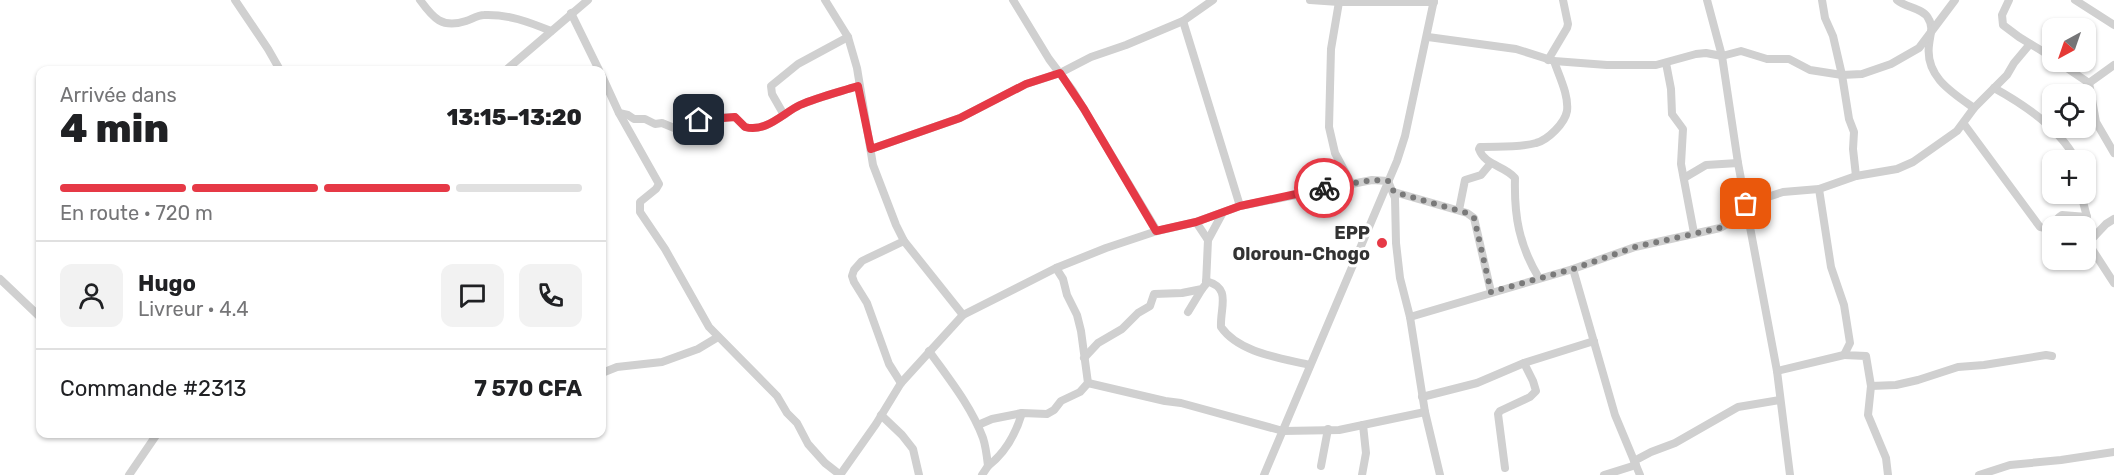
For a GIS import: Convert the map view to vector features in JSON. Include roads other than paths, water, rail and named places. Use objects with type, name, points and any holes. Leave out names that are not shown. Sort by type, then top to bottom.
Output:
[{"type":"street","points":[[235,0],[278,66]]},
{"type":"street","points":[[420,0],[432,16],[447,23],[464,22],[484,15],[512,16],[551,32]]},
{"type":"street","points":[[511,66],[588,0]]},
{"type":"street","points":[[825,0],[848,37],[857,68],[858,86],[873,165],[896,225],[904,241],[963,315]]},
{"type":"street","points":[[1013,0],[1084,109],[1156,231]]},
{"type":"street","points":[[871,149],[960,118],[1026,84],[1060,73],[1091,57],[1183,21],[1213,0]]},
{"type":"street","points":[[1264,475],[1405,136],[1434,1],[1310,0]]},
{"type":"street","points":[[1539,278],[1527,258],[1517,226],[1514,198],[1515,177],[1491,163],[1482,156],[1479,150],[1480,147],[1535,143],[1557,129],[1564,118],[1567,109],[1566,95],[1551,61],[1568,24],[1563,0]]},
{"type":"street","points":[[1707,0],[1722,56],[1738,163],[1777,371],[1790,475]]},
{"type":"street","points":[[1822,0],[1825,18],[1833,36],[1849,120],[1854,132],[1852,149],[1857,177]]},
{"type":"street","points":[[1897,0],[1926,15],[1932,28],[1928,55],[1931,70],[1942,85],[1974,108]]},
{"type":"street","points":[[1428,37],[1516,49],[1551,61],[1607,65],[1666,63],[1706,53],[1722,56],[1741,51],[1767,59],[1789,59],[1810,70],[1842,75],[1862,74],[1892,64],[1919,48],[1955,0]]},
{"type":"street","points":[[2009,0],[2002,15],[2003,25],[2042,51]]},
{"type":"street","points":[[2075,0],[2114,25]]},
{"type":"street","points":[[1339,2],[1331,49],[1329,127],[1335,153],[1351,183]]},
{"type":"street","points":[[571,14],[597,66]]},
{"type":"street","points":[[1183,21],[1240,206]]},
{"type":"street","points":[[784,115],[772,94],[770,88],[772,85],[798,64],[848,37]]},
{"type":"street","points":[[1410,317],[1573,269],[1635,247],[1720,228],[1729,223],[1746,204],[1783,192],[1819,189],[1857,177],[1897,169],[1913,162],[1964,124],[1974,108],[2007,75],[2030,44]]},
{"type":"street","points":[[1666,63],[1671,89],[1672,114],[1683,129],[1681,164],[1694,233]]},
{"type":"street","points":[[2074,72],[2089,82],[2114,65]]},
{"type":"street","points":[[606,85],[619,113],[659,184],[640,202],[640,212],[665,249],[703,318],[718,337],[777,396],[787,413],[797,423],[808,444],[839,475],[901,383],[963,315],[1056,268],[1156,231],[1196,222],[1240,206],[1351,183],[1372,180],[1388,181]]},
{"type":"street","points":[[619,113],[627,114],[634,119],[645,119],[655,124],[662,123],[679,130],[706,118],[735,117],[750,129],[773,122],[800,105],[858,86]]},
{"type":"street","points":[[1994,88],[2017,100],[2042,118]]},
{"type":"street","points":[[2096,122],[2114,153]]},
{"type":"street","points":[[1964,124],[2042,228]]},
{"type":"street","points":[[1459,210],[1465,180],[1481,176],[1491,163]]},
{"type":"street","points":[[1684,178],[1706,165],[1738,163]]},
{"type":"street","points":[[1388,181],[1394,192],[1395,243],[1400,278],[1410,317],[1425,412],[1440,475]]},
{"type":"street","points":[[1819,189],[1831,267],[1844,305],[1850,343],[1844,355]]},
{"type":"street","points":[[1394,192],[1459,210],[1474,218],[1491,292]]},
{"type":"street","points":[[1188,312],[1204,285],[1208,240],[1222,214]]},
{"type":"street","points":[[2096,235],[2114,219]]},
{"type":"street","points":[[1196,222],[1208,240]]},
{"type":"street","points":[[901,383],[889,364],[867,303],[852,276],[862,261],[904,241]]},
{"type":"street","points":[[2096,256],[2114,284]]},
{"type":"street","points":[[1056,268],[1063,279],[1067,295],[1079,322],[1088,383]]},
{"type":"street","points":[[1573,269],[1616,415],[1640,475]]},
{"type":"street","points":[[0,279],[36,313]]},
{"type":"street","points":[[1084,358],[1098,343],[1122,329],[1138,313],[1150,306],[1154,294],[1182,293],[1204,285],[1217,284],[1222,291],[1221,327],[1230,338],[1261,354],[1310,365]]},
{"type":"street","points":[[606,372],[618,367],[662,362],[698,349],[718,337]]},
{"type":"street","points":[[1422,397],[1477,383],[1524,363],[1594,341]]},
{"type":"street","points":[[929,351],[957,388],[978,425],[984,439],[988,466]]},
{"type":"street","points":[[1777,371],[1844,355],[1866,356],[1871,386],[1868,415],[1887,458],[1888,475]]},
{"type":"street","points":[[1871,386],[1896,385],[1958,367],[2052,356]]},
{"type":"street","points":[[1505,468],[1498,414],[1530,397],[1536,391],[1524,363]]},
{"type":"street","points":[[978,425],[992,419],[1022,413],[1047,414],[1061,401],[1080,392],[1088,383]]},
{"type":"street","points":[[1088,383],[1181,403],[1283,431],[1339,430],[1425,412]]},
{"type":"street","points":[[1604,475],[1675,443],[1738,407],[1780,400]]},
{"type":"street","points":[[982,475],[1005,448],[1014,434],[1022,413]]},
{"type":"street","points":[[881,415],[913,449],[920,475]]},
{"type":"street","points":[[1362,475],[1366,453],[1363,425]]},
{"type":"street","points":[[1322,466],[1328,429]]},
{"type":"street","points":[[129,475],[154,438]]},
{"type":"street","points":[[1979,475],[2010,465],[2114,452]]},
{"type":"place","name":"EPP Oloroun-Chogo","points":[[1382,243]]}]
